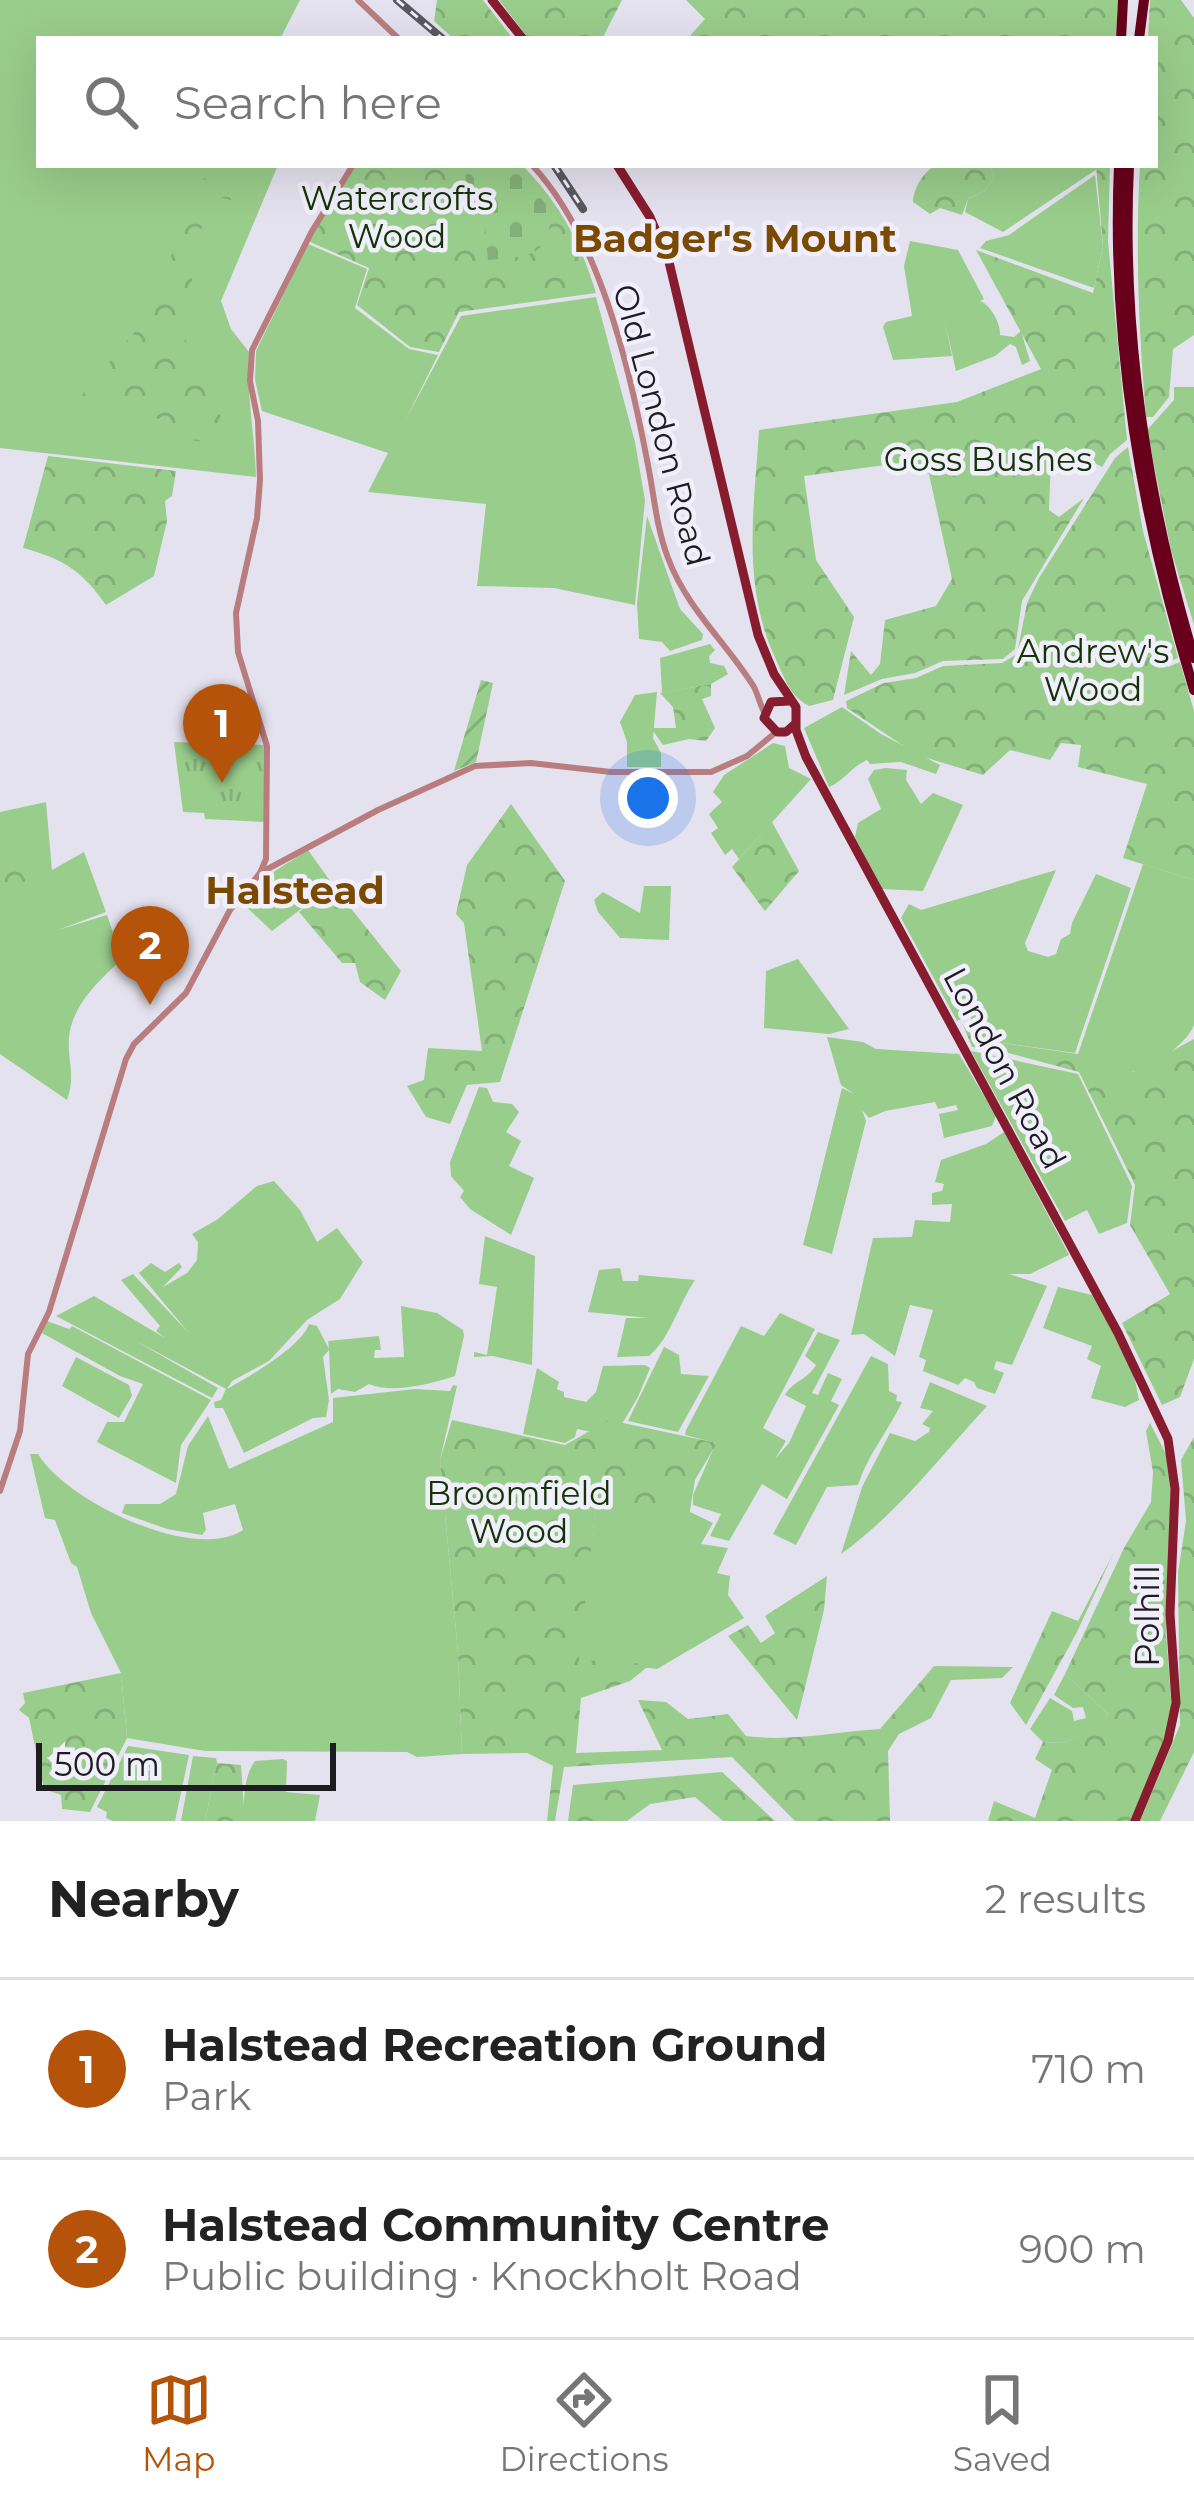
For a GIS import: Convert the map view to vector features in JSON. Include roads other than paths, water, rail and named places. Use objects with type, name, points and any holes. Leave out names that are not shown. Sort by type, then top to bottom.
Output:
[{"type":"highway","points":[[1124,36],[1125,0]]},
{"type":"highway","points":[[1137,36],[1141,0]]},
{"type":"highway","points":[[1124,168],[1138,410],[1156,514],[1194,658]]},
{"type":"highway","points":[[1124,168],[1118,268],[1130,419],[1158,566],[1194,690]]},
{"type":"main road","points":[[492,0],[521,36]]},
{"type":"main road","points":[[618,168],[643,204],[667,255],[758,635],[774,674],[796,707],[795,724],[780,732],[766,725],[774,674]]},
{"type":"main road","points":[[770,705],[789,701]]},
{"type":"main road","name":"London Road","points":[[795,724],[806,757],[1155,1406]]},
{"type":"main road","name":"London Road","points":[[780,732],[806,757]]},
{"type":"main road","name":"Polhill","points":[[1135,1821],[1168,1741],[1176,1703],[1170,1614],[1174,1478],[1170,1447],[1155,1406]]},
{"type":"street","points":[[358,0],[396,36]]},
{"type":"street","points":[[0,1492],[20,1431],[28,1354],[49,1312],[126,1059],[134,1044],[185,994],[230,910],[260,873],[267,851],[267,746],[238,652],[236,613],[257,518],[260,480],[258,422],[250,381],[252,350],[317,222],[351,168]]},
{"type":"street","name":"Old London Road","points":[[534,168],[570,215],[596,271],[637,412],[661,533],[675,575],[696,613],[770,705]]},
{"type":"street","points":[[764,740],[766,725]]},
{"type":"street","points":[[260,873],[378,810],[475,766],[531,763],[611,772],[706,773],[747,756],[780,732]]},
{"type":"railway","points":[[397,0],[439,36]]},
{"type":"railway","points":[[556,168],[583,209]]},
{"type":"place","name":"Halstead Recreation Ground","points":[[222,783]]},
{"type":"place","name":"Halstead Community Centre","points":[[150,1005]]},
{"type":"district","name":"Badger's Mount","points":[[735,238]]},
{"type":"district","name":"Halstead","points":[[295,890]]},
{"type":"park label","name":"Watercrofts Wood","points":[[397,217]]},
{"type":"park label","name":"Goss Bushes","points":[[988,459]]},
{"type":"park label","name":"Andrew's Wood","points":[[1093,670]]},
{"type":"park label","name":"Broomfield Wood","points":[[519,1512]]}]
